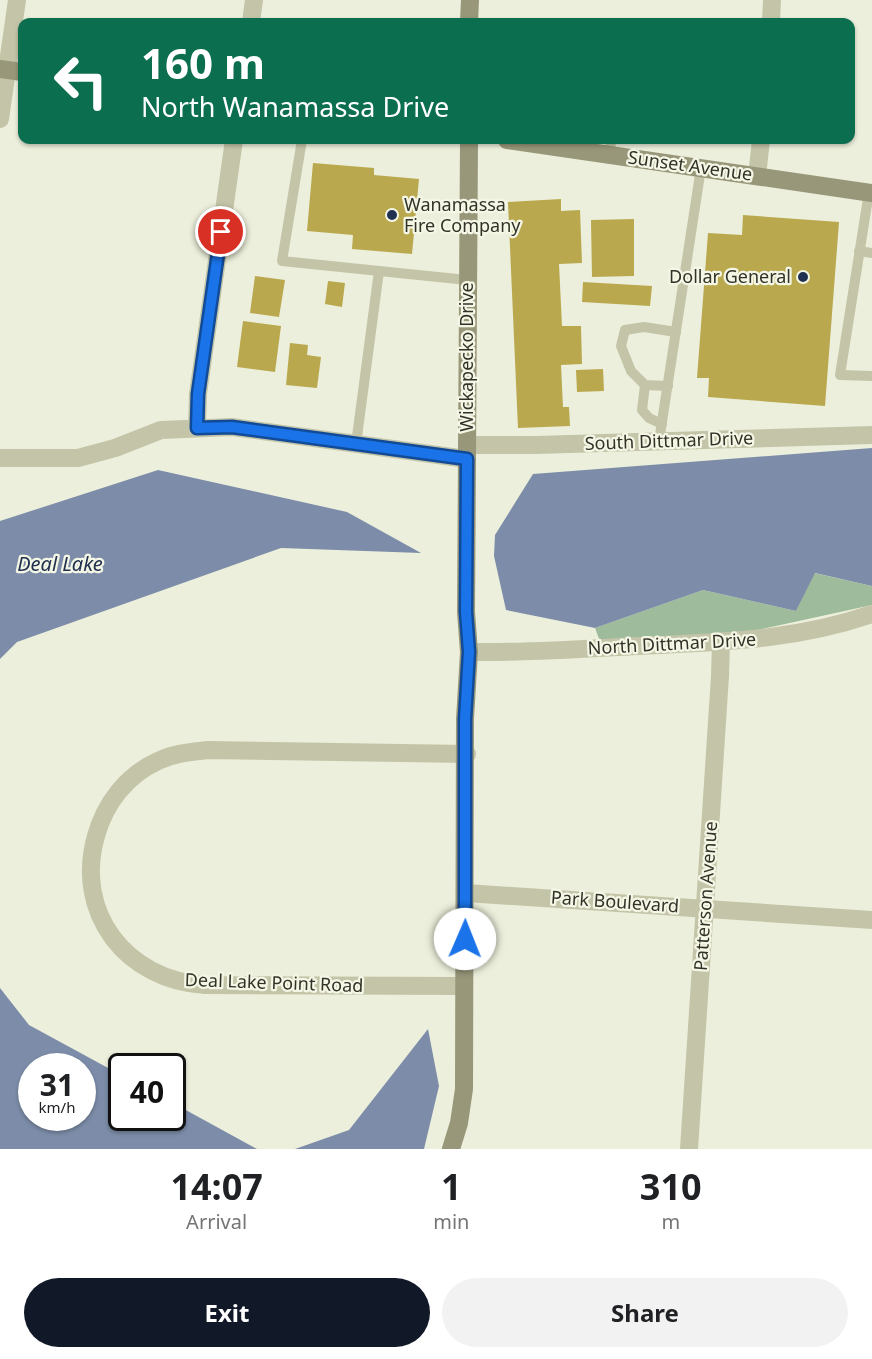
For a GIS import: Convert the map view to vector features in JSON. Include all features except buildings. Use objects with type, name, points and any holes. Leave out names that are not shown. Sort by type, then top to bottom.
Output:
[{"type":"street","points":[[0,119],[10,70],[17,0]]},
{"type":"street","points":[[252,18],[254,0]]},
{"type":"street","points":[[470,0],[470,18]]},
{"type":"street","points":[[771,18],[772,0]]},
{"type":"street","points":[[197,428],[198,394],[233,144]]},
{"type":"street","name":"Wickapecko Drive","points":[[451,1149],[459,1123],[464,1089],[467,754],[465,719],[469,652],[466,612],[469,144]]},
{"type":"street","name":"Sunset Avenue","points":[[566,144],[611,147],[701,168],[871,192]]},
{"type":"street","points":[[757,176],[761,144]]},
{"type":"street","name":"South Dittmar Drive","points":[[0,458],[78,458],[116,448],[161,430],[232,427],[356,444],[467,452],[661,433],[872,435]]},
{"type":"street","name":"North Dittmar Drive","points":[[469,652],[721,642],[795,635],[872,614]]},
{"type":"street","name":"Patterson Avenue","points":[[688,1149],[721,642]]},
{"type":"street","name":"Deal Lake Point Road","points":[[464,986],[205,985],[165,978],[149,970],[124,950],[106,929],[98,913],[89,872],[91,851],[99,824],[112,799],[126,783],[160,760],[208,750],[467,754]]},
{"type":"street","name":"Park Boulevard","points":[[466,893],[872,920]]},
{"type":"lane","points":[[301,144],[282,261],[467,280]]},
{"type":"lane","points":[[661,433],[701,168]]},
{"type":"lane","points":[[871,192],[859,252],[840,375],[872,376]]},
{"type":"lane","points":[[859,252],[872,254]]},
{"type":"lane","points":[[356,444],[379,271]]},
{"type":"lane","points":[[668,386],[645,384],[631,371],[621,346],[625,330],[644,327],[676,332]]},
{"type":"lane","points":[[645,384],[642,410],[661,433]]},
{"type":"green space","points":[[814,573],[872,586],[872,605],[758,630],[601,644],[595,628],[703,590],[796,611]]},
{"type":"water","points":[[872,448],[872,586],[815,573],[796,611],[703,590],[595,628],[506,610],[494,556],[495,535],[533,474]]},
{"type":"water","name":"Deal Lake","points":[[158,470],[347,512],[421,553],[281,548],[17,642],[0,659],[0,521]]},
{"type":"water","points":[[0,988],[29,1025],[81,1053],[18,1053],[18,1131],[96,1131],[96,1061],[108,1068],[108,1131],[186,1131],[186,1110],[257,1149],[0,1149]]},
{"type":"water","points":[[428,1029],[439,1086],[424,1149],[295,1149],[349,1130]]},
{"type":"place","name":"Wanamassa Fire Company","points":[[392,215]]},
{"type":"place","name":"Dollar General","points":[[803,277]]},
{"type":"route","points":[[221,232],[198,394],[197,428],[232,427],[467,459],[466,612],[469,652],[465,719],[467,754],[465,939]]}]
